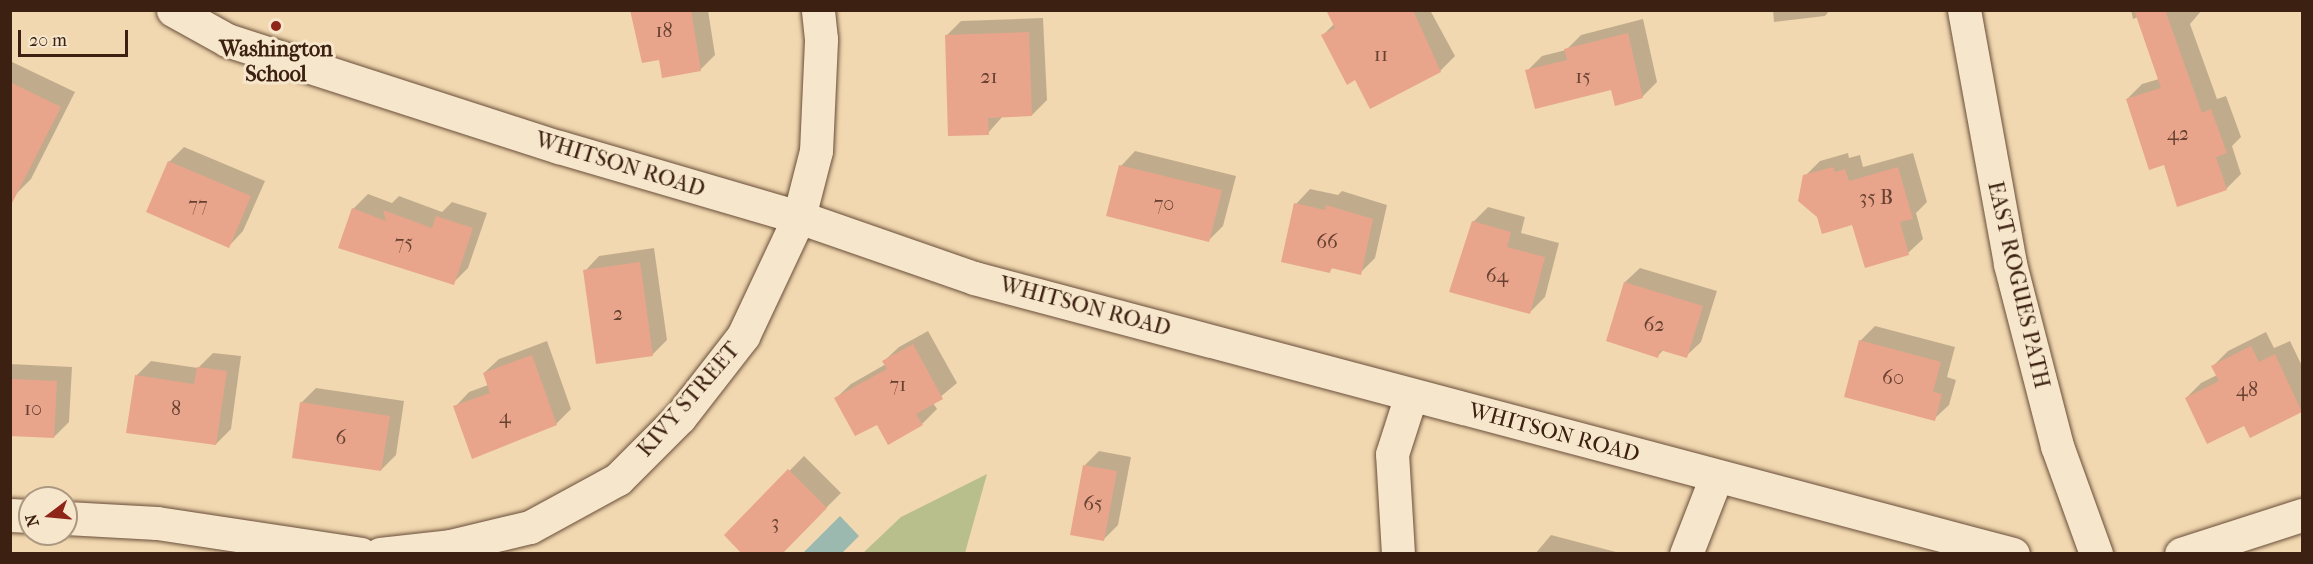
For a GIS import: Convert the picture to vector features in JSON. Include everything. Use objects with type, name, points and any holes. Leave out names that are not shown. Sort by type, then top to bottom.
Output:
[{"type":"street","name":"WHITSON ROAD","points":[[172,10],[227,40],[559,147],[800,217],[974,278],[1716,477],[2013,554]]},
{"type":"street","name":"KIVY STREET","points":[[380,554],[450,546],[530,527],[618,479],[680,417],[743,336],[800,217],[816,151],[821,39],[818,10]]},
{"type":"street","name":"EAST ROGUES PATH","points":[[1964,10],[2010,264],[2057,446],[2097,554]]},
{"type":"street","points":[[1398,554],[1392,454],[1411,395]]},
{"type":"street","points":[[1686,554],[1716,477]]},
{"type":"street","points":[[2181,554],[2302,517]]},
{"type":"street","points":[[78,519],[157,523],[361,554]]},
{"type":"green space","points":[[987,474],[965,553],[863,553],[901,517]]},
{"type":"water","points":[[840,516],[859,536],[842,553],[803,553]]},
{"type":"building","points":[[630,10],[691,10],[701,71],[662,78],[659,60],[642,63]]},
{"type":"building","points":[[1326,10],[1413,10],[1441,72],[1370,109],[1355,80],[1347,85],[1321,35],[1335,28]]},
{"type":"building","points":[[2134,10],[2165,10],[2202,113],[2211,109],[2227,153],[2216,157],[2227,190],[2177,207],[2164,165],[2149,170],[2126,99],[2161,88]]},
{"type":"building","points":[[1029,32],[1032,116],[988,118],[989,135],[948,136],[945,35]]},
{"type":"building","points":[[1628,33],[1643,98],[1615,106],[1611,90],[1535,109],[1525,70],[1567,60],[1564,49]]},
{"type":"building","points":[[10,82],[61,107],[10,207]]},
{"type":"building","points":[[168,161],[251,196],[229,248],[146,212]]},
{"type":"building","points":[[1119,165],[1222,190],[1209,242],[1106,216]]},
{"type":"building","points":[[1833,167],[1835,172],[1845,169],[1849,181],[1898,167],[1913,219],[1900,222],[1909,255],[1865,268],[1852,225],[1822,234],[1817,217],[1798,201],[1803,175]]},
{"type":"building","points":[[1294,203],[1325,210],[1326,205],[1373,219],[1361,275],[1331,268],[1330,273],[1281,262]]},
{"type":"building","points":[[352,208],[386,221],[383,210],[432,228],[436,216],[473,228],[454,285],[338,248]]},
{"type":"building","points":[[1472,221],[1511,232],[1507,247],[1545,257],[1530,314],[1449,292]]},
{"type":"building","points":[[640,262],[653,356],[596,364],[583,270]]},
{"type":"building","points":[[1624,282],[1703,306],[1687,358],[1660,350],[1658,358],[1606,341]]},
{"type":"building","points":[[1859,340],[1941,362],[1933,392],[1942,394],[1935,421],[1844,397]]},
{"type":"building","points":[[913,344],[943,399],[916,414],[923,425],[888,445],[877,425],[855,436],[834,398],[887,369],[882,361]]},
{"type":"building","points":[[2251,346],[2259,362],[2275,354],[2302,412],[2250,438],[2244,426],[2207,444],[2185,398],[2219,381],[2211,366]]},
{"type":"building","points":[[532,355],[557,425],[472,459],[453,406],[490,393],[483,373]]},
{"type":"building","points":[[197,367],[227,371],[216,445],[126,433],[135,375],[194,384]]},
{"type":"building","points":[[10,379],[57,381],[54,438],[10,436]]},
{"type":"building","points":[[300,402],[390,416],[381,471],[292,458]]},
{"type":"building","points":[[1083,465],[1117,471],[1104,541],[1070,535]]},
{"type":"building","points":[[788,469],[827,508],[782,554],[742,554],[724,535]]},
{"type":"place","name":"Washington School","points":[[276,26]]}]
